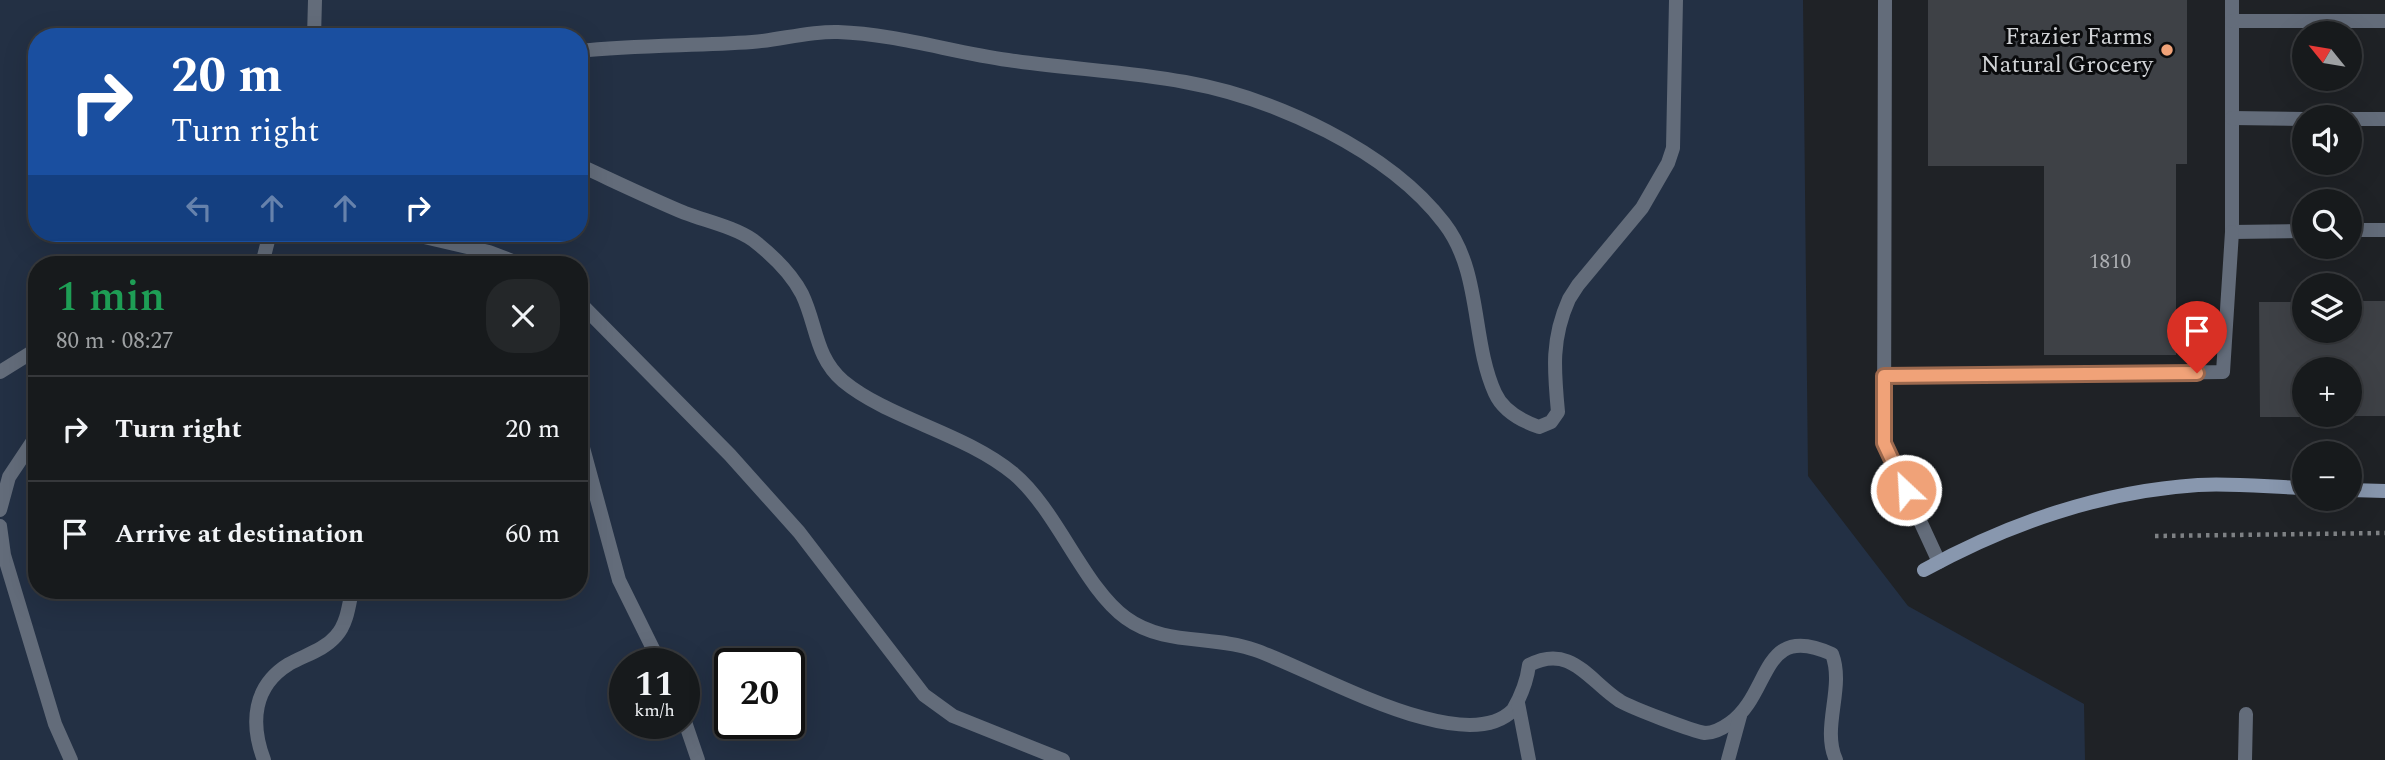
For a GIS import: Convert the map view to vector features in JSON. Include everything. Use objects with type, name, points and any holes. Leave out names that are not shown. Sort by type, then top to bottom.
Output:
[{"type":"street","points":[[1924,570],[1972,544],[2103,497],[2198,485],[2292,488]]},
{"type":"street","points":[[2362,490],[2385,491]]},
{"type":"lane","points":[[314,28],[315,0]]},
{"type":"lane","points":[[588,51],[748,42],[835,32],[931,44],[1004,60],[1184,82],[1236,94],[1266,105],[1319,128],[1374,159],[1445,223],[1472,284],[1495,394],[1514,416],[1539,427],[1551,422],[1558,412],[1553,371],[1554,354],[1561,316],[1569,299],[1642,208],[1668,163],[1673,148],[1676,0]]},
{"type":"lane","points":[[1885,0],[1884,443],[1939,562]]},
{"type":"lane","points":[[1884,376],[2223,372],[2232,232],[2232,0]]},
{"type":"lane","points":[[2232,21],[2385,21]]},
{"type":"lane","points":[[2232,118],[2292,118]]},
{"type":"lane","points":[[2362,119],[2385,119]]},
{"type":"lane","points":[[588,169],[681,211],[749,237],[761,247],[790,276],[802,294],[819,350],[839,377],[883,404],[982,452],[1016,476],[1067,541],[1102,593],[1126,619],[1176,638],[1252,648],[1277,658],[1400,727]]},
{"type":"lane","points":[[2362,230],[2385,230]]},
{"type":"lane","points":[[2232,232],[2292,231]]},
{"type":"lane","points":[[446,242],[499,256]]},
{"type":"lane","points":[[478,242],[489,252]]},
{"type":"lane","points":[[588,311],[730,455],[799,532],[924,695],[953,716],[1063,760]]},
{"type":"lane","points":[[0,372],[28,355]]},
{"type":"lane","points":[[0,510],[9,477],[28,448]]},
{"type":"lane","points":[[588,465],[620,580],[653,648]]},
{"type":"lane","points":[[0,526],[4,555],[55,724],[71,760]]},
{"type":"lane","points":[[264,760],[256,736],[256,710],[261,691],[275,674],[328,644],[339,634],[350,599]]},
{"type":"lane","points":[[1484,738],[1508,721],[1518,703],[1529,665],[1544,657],[1564,659],[1588,673],[1619,700],[1645,713],[1706,733],[1723,729],[1740,716],[1757,691],[1769,662],[1783,649],[1801,645],[1832,654],[1837,666],[1831,736],[1831,749],[1836,760]]},
{"type":"lane","points":[[1518,703],[1529,760]]},
{"type":"lane","points":[[2245,760],[2246,714]]},
{"type":"lane","points":[[1728,760],[1740,716]]},
{"type":"lane","points":[[691,739],[698,760]]},
{"type":"path","points":[[2155,536],[2385,533]]},
{"type":"shaded area","points":[[0,0],[1803,0],[1808,476],[1908,606],[2084,704],[2085,760],[0,760]]},
{"type":"building","points":[[1928,0],[2187,0],[2187,164],[2176,164],[2176,355],[2044,355],[2044,166],[1928,166]]},
{"type":"building","points":[[2362,301],[2385,301],[2385,416],[2362,416],[2362,357],[2292,357],[2292,417],[2260,417],[2259,302],[2292,302],[2292,343],[2362,343]]},
{"type":"place","name":"Frazier Farms Natural Grocery","points":[[2167,50]]},
{"type":"route","points":[[1906,490],[1884,443],[1884,376],[2197,373]]}]
